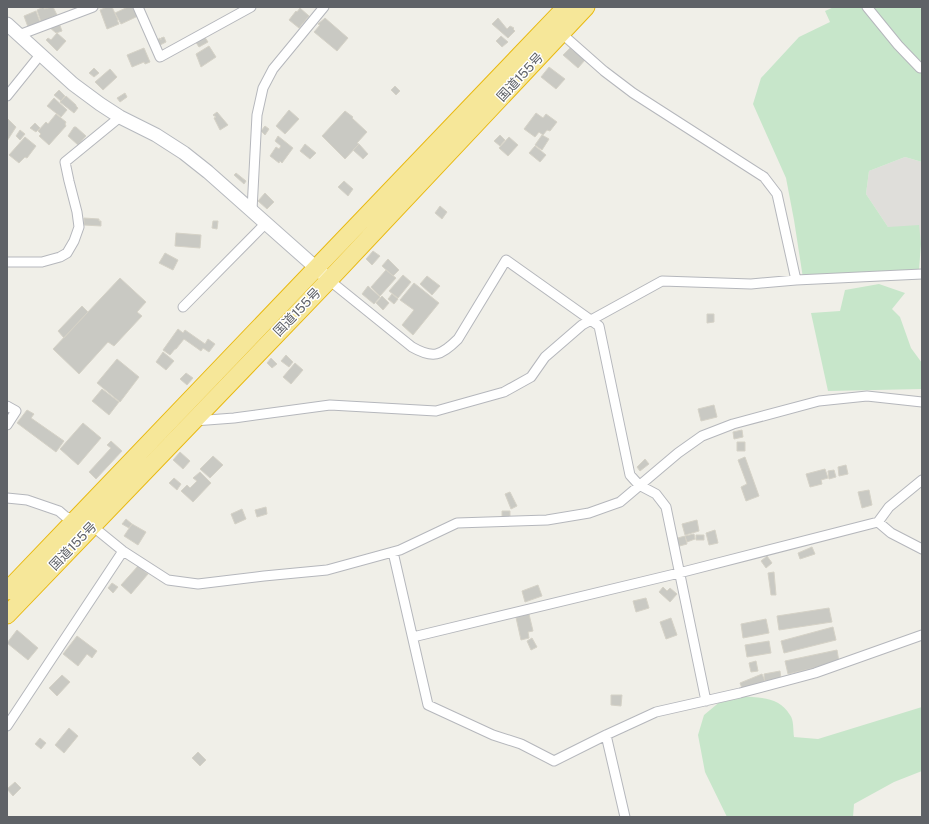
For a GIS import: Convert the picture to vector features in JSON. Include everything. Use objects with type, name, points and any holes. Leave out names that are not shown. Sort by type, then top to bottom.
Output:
[{"type":"highway","name":"国道155号","points":[[7,591],[566,7]]},
{"type":"highway","name":"国道155号","points":[[7,615],[329,280],[586,7]]},
{"type":"street","points":[[19,35],[93,7]]},
{"type":"street","points":[[138,7],[160,57],[251,7]]},
{"type":"street","points":[[867,7],[898,45],[920,68]]},
{"type":"street","points":[[252,210],[257,115],[263,88],[273,69],[319,9]]},
{"type":"street","points":[[7,24],[72,84],[120,117],[156,135],[184,153],[252,210],[265,224],[329,280],[412,348],[424,354],[437,354],[447,350],[458,339],[506,260],[599,326],[630,475],[639,485],[656,494],[666,507],[706,701]]},
{"type":"street","points":[[561,33],[604,71],[633,93],[764,177],[777,194],[796,280]]},
{"type":"street","points":[[7,96],[40,55]]},
{"type":"street","points":[[7,262],[42,262],[60,257],[67,253],[74,241],[79,227],[77,212],[68,181],[65,162],[120,117]]},
{"type":"street","points":[[183,306],[265,224]]},
{"type":"street","points":[[193,421],[234,418],[330,405],[436,411],[504,392],[531,377],[545,357],[582,325],[662,281],[751,284],[796,280],[922,274]]},
{"type":"street","points":[[7,498],[27,500],[60,511],[66,517],[76,519],[93,526],[123,551],[168,580],[198,584],[327,570],[400,550],[457,523],[547,520],[589,513],[620,502],[678,453],[702,436],[734,424],[819,401],[866,396],[922,402]]},
{"type":"street","points":[[7,406],[16,411],[7,425]]},
{"type":"street","points":[[413,637],[679,574],[878,522],[889,507],[922,480]]},
{"type":"street","points":[[878,522],[891,534],[922,549]]},
{"type":"street","points":[[7,726],[123,551]]},
{"type":"street","points":[[393,552],[428,704],[492,735],[521,744],[554,761],[656,712],[740,693],[815,673],[922,635]]},
{"type":"street","points":[[606,735],[625,817]]},
{"type":"shaded area","points":[[905,157],[922,162],[922,245],[888,227],[866,194],[869,171]]},
{"type":"green space","points":[[834,7],[918,7],[922,9],[922,162],[905,157],[869,171],[866,194],[888,227],[919,225],[921,244],[919,270],[803,278],[786,178],[753,104],[761,78],[799,37],[830,22],[825,11]]},
{"type":"green space","points":[[879,284],[905,293],[892,309],[900,317],[911,348],[922,363],[922,389],[828,391],[811,313],[840,311],[845,290]]},
{"type":"green space","points":[[740,696],[768,699],[780,704],[791,717],[793,722],[794,737],[818,739],[922,707],[922,771],[894,782],[854,804],[853,817],[727,817],[705,772],[698,735],[704,715],[722,700]]},
{"type":"building","points":[[44,7],[44,9],[53,7],[57,15],[41,22],[37,10]]},
{"type":"building","points":[[107,7],[112,7],[119,24],[107,29],[100,10]]},
{"type":"building","points":[[128,7],[134,7],[138,16],[121,24],[115,13]]},
{"type":"building","points":[[300,8],[309,16],[299,28],[289,20]]},
{"type":"building","points":[[36,11],[40,22],[28,27],[24,16]]},
{"type":"building","points":[[325,18],[348,38],[337,51],[314,32],[320,25],[318,24]]},
{"type":"building","points":[[498,18],[507,29],[510,26],[514,28],[513,29],[515,31],[508,38],[492,24]]},
{"type":"building","points":[[59,23],[62,31],[56,33],[49,27]]},
{"type":"building","points":[[57,33],[66,41],[57,51],[46,40],[48,38],[51,40]]},
{"type":"building","points":[[204,36],[208,42],[199,47],[195,41]]},
{"type":"building","points":[[501,36],[508,42],[502,47],[496,41]]},
{"type":"building","points":[[164,37],[166,42],[160,45],[157,40],[160,38],[161,40],[161,38]]},
{"type":"building","points":[[209,46],[216,57],[201,67],[196,54]]},
{"type":"building","points":[[144,48],[150,62],[145,64],[144,62],[132,67],[127,55]]},
{"type":"building","points":[[570,48],[585,60],[578,68],[563,55]]},
{"type":"building","points":[[549,67],[565,79],[556,89],[541,77]]},
{"type":"building","points":[[94,68],[99,73],[94,77],[89,73]]},
{"type":"building","points":[[110,69],[117,77],[103,90],[95,82]]},
{"type":"building","points":[[395,86],[400,91],[396,95],[391,90]]},
{"type":"building","points":[[59,90],[65,96],[61,101],[54,95]]},
{"type":"building","points":[[125,93],[127,97],[120,102],[117,98]]},
{"type":"building","points":[[66,96],[78,108],[74,113],[60,102]]},
{"type":"building","points":[[54,98],[67,110],[61,117],[47,106]]},
{"type":"building","points":[[289,110],[299,119],[285,134],[276,126]]},
{"type":"building","points":[[345,111],[367,132],[357,143],[359,144],[345,159],[322,136]]},
{"type":"building","points":[[217,112],[228,125],[220,130],[214,118],[216,117],[213,115]]},
{"type":"building","points":[[536,113],[543,118],[546,114],[557,122],[550,131],[547,130],[543,135],[539,132],[535,137],[524,129]]},
{"type":"building","points":[[56,114],[66,122],[66,126],[49,145],[39,136],[41,134],[38,131],[46,122],[48,124]]},
{"type":"building","points":[[7,118],[16,127],[7,141]]},
{"type":"building","points":[[35,123],[40,128],[36,132],[30,128]]},
{"type":"building","points":[[265,126],[269,129],[265,135],[261,131]]},
{"type":"building","points":[[74,127],[86,136],[78,145],[68,136]]},
{"type":"building","points":[[20,130],[25,134],[20,140],[16,136]]},
{"type":"building","points":[[500,135],[505,140],[500,146],[494,141]]},
{"type":"building","points":[[542,135],[549,139],[542,150],[535,145]]},
{"type":"building","points":[[278,136],[293,148],[282,163],[280,161],[279,163],[270,156],[276,147],[279,149],[281,146],[275,141]]},
{"type":"building","points":[[25,137],[36,146],[27,158],[25,157],[19,163],[9,155]]},
{"type":"building","points":[[509,137],[518,145],[508,156],[499,148]]},
{"type":"building","points":[[305,144],[316,153],[310,159],[300,151]]},
{"type":"building","points":[[359,144],[368,154],[363,159],[353,150]]},
{"type":"building","points":[[535,146],[546,155],[540,162],[529,153]]},
{"type":"building","points":[[236,173],[246,181],[244,184],[234,175]]},
{"type":"building","points":[[344,181],[353,189],[348,196],[338,187]]},
{"type":"building","points":[[265,193],[274,202],[267,209],[258,201]]},
{"type":"building","points":[[440,206],[447,212],[442,219],[435,213]]},
{"type":"building","points":[[84,218],[99,219],[99,221],[101,221],[101,226],[84,225]]},
{"type":"building","points":[[213,221],[218,221],[217,229],[212,228]]},
{"type":"building","points":[[176,233],[201,235],[200,248],[175,246]]},
{"type":"building","points":[[373,251],[380,256],[372,265],[366,259]]},
{"type":"building","points":[[165,253],[178,260],[173,270],[159,263]]},
{"type":"building","points":[[388,259],[399,270],[393,276],[382,266]]},
{"type":"building","points":[[386,270],[396,278],[380,296],[371,287]]},
{"type":"building","points":[[403,275],[411,282],[398,298],[389,291]]},
{"type":"building","points":[[427,276],[440,286],[432,295],[420,284]]},
{"type":"building","points":[[120,278],[146,302],[137,312],[142,316],[114,346],[108,342],[79,374],[53,349]]},
{"type":"building","points":[[414,283],[439,303],[413,335],[402,325],[414,310],[400,300]]},
{"type":"building","points":[[368,286],[380,297],[374,304],[362,294]]},
{"type":"building","points":[[392,294],[398,299],[394,304],[388,299]]},
{"type":"building","points":[[382,296],[389,303],[383,310],[376,303]]},
{"type":"building","points":[[82,306],[88,312],[64,338],[58,331]]},
{"type":"building","points":[[707,314],[714,314],[714,322],[707,323]]},
{"type":"building","points":[[178,329],[183,333],[185,330],[205,344],[208,339],[215,344],[209,352],[203,348],[201,351],[184,339],[170,355],[163,350]]},
{"type":"building","points":[[163,352],[174,361],[166,370],[156,362]]},
{"type":"building","points":[[286,355],[293,362],[289,367],[281,361]]},
{"type":"building","points":[[271,358],[277,364],[272,368],[267,363]]},
{"type":"building","points":[[117,359],[139,377],[120,402],[97,383]]},
{"type":"building","points":[[295,363],[303,370],[291,384],[283,377]]},
{"type":"building","points":[[186,373],[193,378],[187,385],[180,379]]},
{"type":"building","points":[[102,389],[119,402],[109,415],[92,401]]},
{"type":"building","points":[[714,405],[717,417],[701,421],[698,409]]},
{"type":"building","points":[[27,410],[34,414],[31,418],[64,441],[56,452],[17,423]]},
{"type":"building","points":[[83,423],[101,438],[78,465],[60,449]]},
{"type":"building","points":[[742,430],[743,437],[734,439],[733,432]]},
{"type":"building","points":[[111,441],[122,451],[96,479],[89,472],[111,448],[107,445]]},
{"type":"building","points":[[737,442],[745,442],[745,451],[737,451]]},
{"type":"building","points":[[180,452],[190,461],[183,469],[173,460]]},
{"type":"building","points":[[213,456],[223,465],[210,478],[200,469]]},
{"type":"building","points":[[745,457],[759,496],[746,501],[741,487],[747,484],[738,460]]},
{"type":"building","points":[[645,459],[649,464],[640,471],[637,467]]},
{"type":"building","points":[[846,465],[848,474],[839,476],[838,467]]},
{"type":"building","points":[[825,469],[828,478],[821,480],[822,484],[810,487],[806,474]]},
{"type":"building","points":[[834,470],[836,477],[829,479],[828,471]]},
{"type":"building","points":[[200,472],[211,483],[193,502],[181,491],[187,485],[190,488],[197,481],[193,478]]},
{"type":"building","points":[[174,478],[181,484],[177,490],[169,483]]},
{"type":"building","points":[[869,490],[872,505],[862,508],[858,492]]},
{"type":"building","points":[[510,492],[517,506],[511,509],[505,494]]},
{"type":"building","points":[[266,507],[267,514],[257,517],[255,510]]},
{"type":"building","points":[[242,509],[246,519],[235,524],[231,514]]},
{"type":"building","points":[[502,511],[510,511],[510,518],[502,518]]},
{"type":"building","points":[[126,519],[132,524],[129,528],[122,524]]},
{"type":"building","points":[[697,520],[699,531],[685,535],[682,524]]},
{"type":"building","points":[[132,524],[146,532],[138,545],[124,536]]},
{"type":"building","points":[[715,530],[718,543],[709,545],[706,533]]},
{"type":"building","points":[[694,534],[695,539],[687,542],[685,536]]},
{"type":"building","points":[[696,535],[704,535],[704,540],[696,540]]},
{"type":"building","points":[[685,536],[687,544],[676,547],[674,539]]},
{"type":"building","points":[[812,547],[815,554],[800,559],[798,553]]},
{"type":"building","points":[[767,556],[772,563],[766,568],[761,561]]},
{"type":"building","points":[[138,566],[148,574],[131,594],[121,585]]},
{"type":"building","points":[[774,572],[776,595],[771,595],[768,573]]},
{"type":"building","points":[[112,583],[118,587],[113,593],[108,588]]},
{"type":"building","points":[[538,585],[542,596],[525,602],[522,591]]},
{"type":"building","points":[[663,587],[667,591],[670,588],[677,594],[670,602],[659,592]]},
{"type":"building","points":[[646,598],[649,608],[636,612],[633,601]]},
{"type":"building","points":[[829,608],[832,622],[779,630],[777,616]]},
{"type":"building","points":[[528,610],[533,631],[528,632],[529,638],[521,640],[515,613]]},
{"type":"building","points":[[671,618],[677,635],[666,639],[660,622]]},
{"type":"building","points":[[766,619],[769,633],[743,638],[741,624]]},
{"type":"building","points":[[833,627],[836,640],[784,653],[781,641]]},
{"type":"building","points":[[17,630],[38,648],[28,660],[7,643]]},
{"type":"building","points":[[77,636],[97,651],[92,658],[87,654],[78,666],[63,654]]},
{"type":"building","points":[[532,638],[537,647],[531,650],[527,641]]},
{"type":"building","points":[[769,641],[771,653],[747,657],[745,645]]},
{"type":"building","points":[[837,650],[839,662],[788,674],[785,661]]},
{"type":"building","points":[[756,661],[758,671],[751,672],[749,663]]},
{"type":"building","points":[[780,671],[781,679],[765,683],[764,674]]},
{"type":"building","points":[[762,674],[765,681],[743,691],[740,683]]},
{"type":"building","points":[[62,675],[70,682],[57,696],[49,688]]},
{"type":"building","points":[[611,695],[622,695],[621,706],[611,705]]},
{"type":"building","points":[[69,728],[78,736],[64,753],[55,745]]},
{"type":"building","points":[[40,738],[46,743],[41,749],[35,744]]},
{"type":"building","points":[[198,752],[206,760],[200,766],[192,758]]},
{"type":"building","points":[[15,782],[21,788],[13,796],[7,789]]}]
